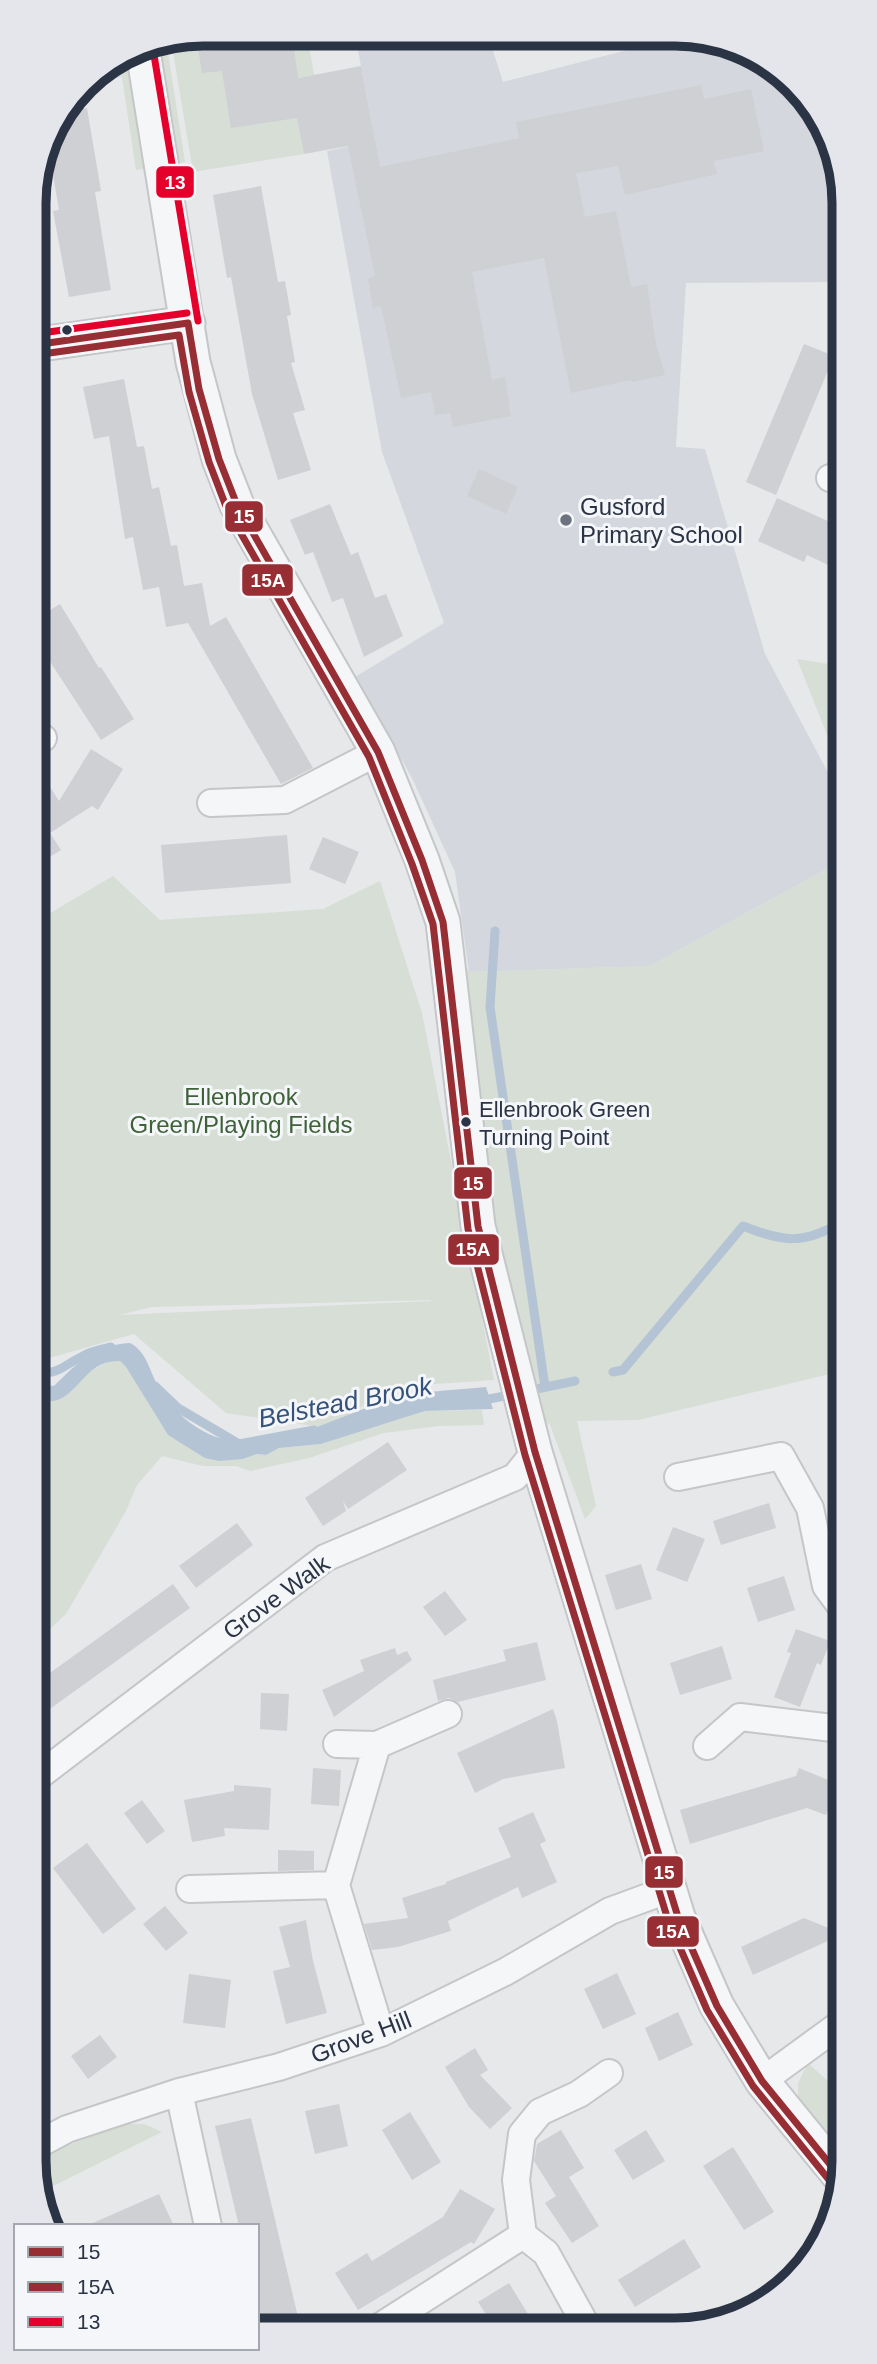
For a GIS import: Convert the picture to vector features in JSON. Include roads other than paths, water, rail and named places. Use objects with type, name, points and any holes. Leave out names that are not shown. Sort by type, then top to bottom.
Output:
[{"type":"street","points":[[144,57],[193,362],[219,459],[237,505],[378,752],[422,860],[443,922],[478,1226],[535,1452],[678,1917],[717,2006],[762,2081],[831,2166]]},
{"type":"street","points":[[46,343],[187,323]]},
{"type":"street","points":[[211,803],[285,800],[378,752]]},
{"type":"street","name":"Grove Walk","points":[[46,1770],[325,1558],[515,1477],[535,1452]]},
{"type":"street","points":[[678,1477],[781,1456],[810,1508],[826,1586],[831,1593]]},
{"type":"street","points":[[337,1744],[377,1745],[447,1714]]},
{"type":"street","points":[[707,1746],[740,1717],[831,1727]]},
{"type":"street","points":[[377,1745],[336,1885],[381,2034]]},
{"type":"street","points":[[190,1889],[336,1885]]},
{"type":"street","name":"Grove Hill","points":[[46,2140],[67,2129],[179,2092],[279,2067],[381,2034],[505,1972],[610,1911],[670,1889]]},
{"type":"street","points":[[762,2081],[831,2031]]},
{"type":"street","points":[[582,2318],[546,2253],[523,2235],[516,2180],[522,2134],[540,2112],[579,2094],[609,2073]]},
{"type":"street","points":[[179,2092],[208,2224]]},
{"type":"street","points":[[394,2318],[523,2235]]},
{"type":"water","points":[[130,1343],[140,1351],[162,1393],[177,1412],[203,1431],[225,1440],[248,1442],[273,1439],[322,1425],[391,1399],[425,1392],[486,1387],[493,1409],[425,1411],[321,1444],[279,1448],[266,1455],[257,1454],[243,1459],[219,1461],[205,1458],[168,1435],[120,1361],[95,1368],[61,1399],[46,1401],[46,1385],[54,1386],[97,1351]]},
{"type":"waterway","points":[[495,931],[490,1007],[545,1387]]},
{"type":"waterway","name":"Belstead Brook","points":[[613,1372],[623,1370],[743,1226],[793,1239],[816,1235],[831,1227]]},
{"type":"waterway","name":"Belstead Brook","points":[[46,1373],[57,1371],[89,1353],[111,1347]]},
{"type":"waterway","name":"Belstead Brook","points":[[527,1391],[575,1381]]},
{"type":"waterway","name":"Belstead Brook","points":[[155,1386],[178,1408],[239,1444],[314,1430]]},
{"type":"waterway","name":"Belstead Brook","points":[[479,1401],[514,1394]]},
{"type":"place","name":"Gusford Primary School","points":[[566,520]]},
{"type":"place","name":"Ellenbrook Green Turning Point","points":[[466,1122]]},
{"type":"park label","name":"Ellenbrook Green/Playing Fields","points":[[241,1110]]}]
